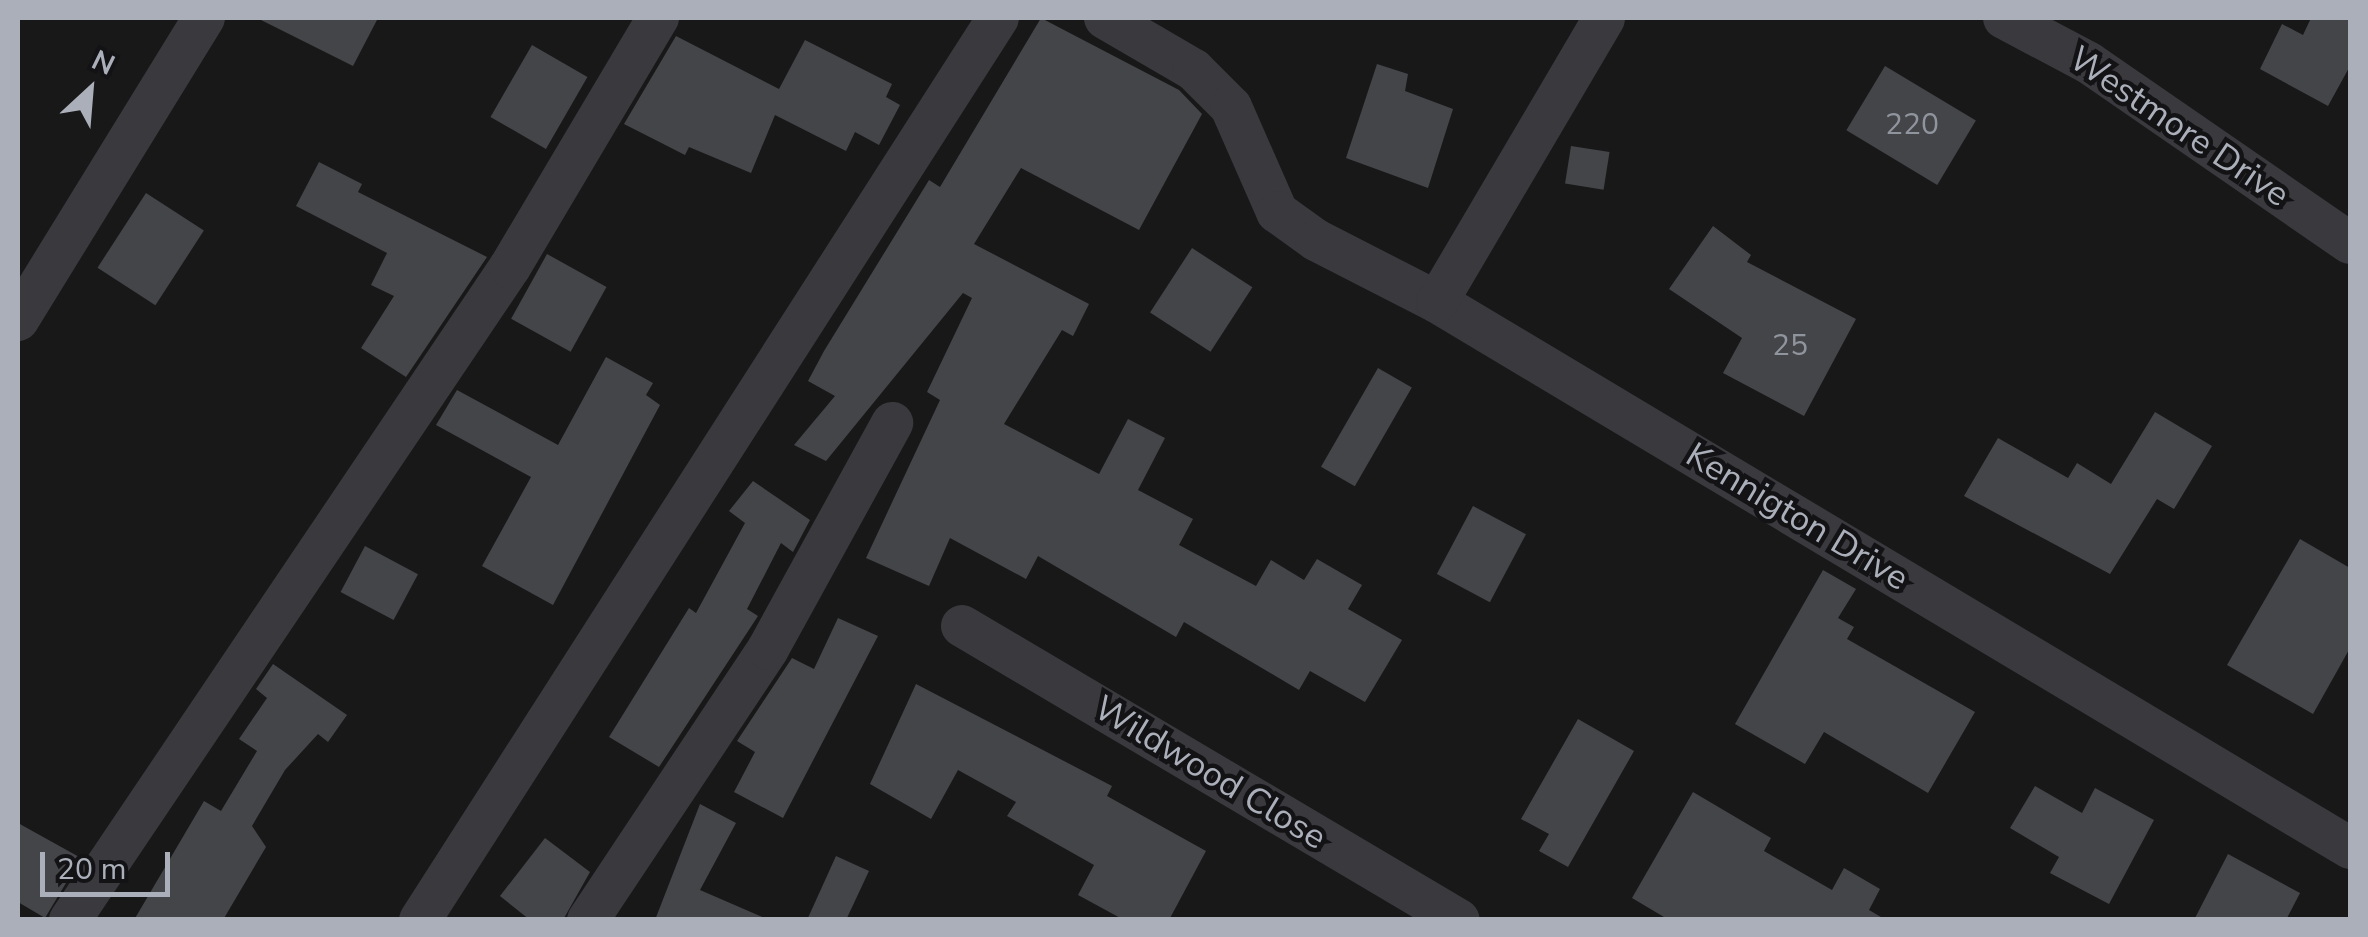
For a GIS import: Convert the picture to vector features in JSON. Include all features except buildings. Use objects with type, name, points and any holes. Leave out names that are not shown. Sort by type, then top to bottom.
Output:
[{"type":"street","points":[[18,320],[204,18]]},
{"type":"street","points":[[70,920],[510,267],[658,18]]},
{"type":"street","points":[[420,920],[998,18]]},
{"type":"street","name":"Kennigton Drive","points":[[1105,18],[1194,70],[1231,108],[1256,176],[1276,212],[1316,240],[1437,302],[2350,848]]},
{"type":"street","points":[[1437,302],[1604,18]]},
{"type":"street","name":"Westmore Drive","points":[[2004,18],[2089,63],[2350,243]]},
{"type":"street","points":[[588,920],[768,650],[892,423]]},
{"type":"street","name":"Wildwood Close","points":[[962,626],[1459,920]]}]
